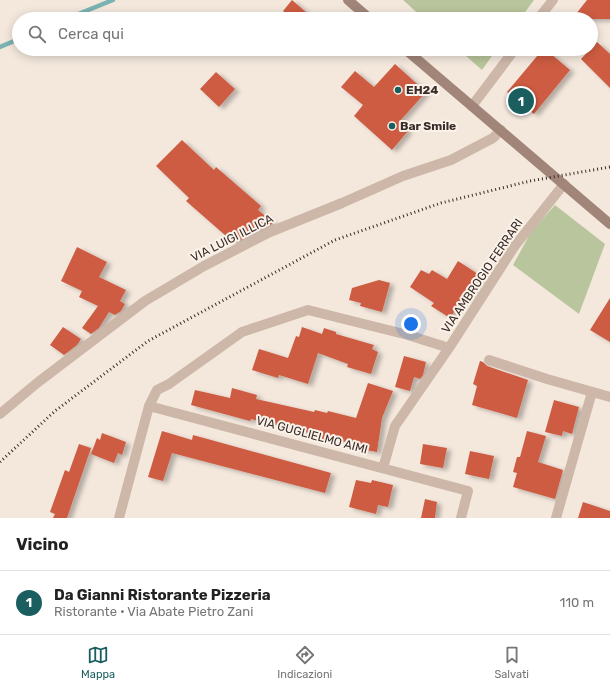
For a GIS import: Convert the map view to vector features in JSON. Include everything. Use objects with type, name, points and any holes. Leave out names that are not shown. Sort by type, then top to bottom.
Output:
[{"type":"main road","points":[[348,0],[362,12]]},
{"type":"main road","points":[[413,56],[610,224]]},
{"type":"street","points":[[544,12],[553,0]]},
{"type":"street","points":[[472,106],[510,56]]},
{"type":"street","name":"VIA LUIGI ILLICA","points":[[0,414],[37,383],[145,301],[204,266],[270,232],[342,204],[402,176],[451,160],[493,138],[501,130]]},
{"type":"street","name":"VIA AMBROGIO FERRARI","points":[[119,518],[149,406],[157,390],[169,384],[242,332],[308,310],[408,335],[449,348],[514,247],[564,184]]},
{"type":"street","points":[[382,468],[395,426],[449,348]]},
{"type":"street","points":[[489,360],[547,379],[610,397]]},
{"type":"street","points":[[556,518],[592,392]]},
{"type":"street","name":"VIA GUGLIELMO AIMI","points":[[149,406],[468,491],[461,518]]},
{"type":"green space","points":[[403,0],[534,0],[525,12],[416,12]]},
{"type":"green space","points":[[466,56],[492,56],[482,70]]},
{"type":"green space","points":[[555,205],[605,244],[579,314],[513,265],[531,232]]},
{"type":"building","points":[[292,0],[306,12],[284,12],[283,11]]},
{"type":"building","points":[[587,0],[610,0],[610,19],[598,19],[598,12],[578,12]]},
{"type":"building","points":[[598,43],[610,54],[610,88],[581,59],[584,56],[598,56]]},
{"type":"building","points":[[537,56],[553,56],[570,70],[534,114],[507,92]]},
{"type":"building","points":[[395,64],[426,92],[399,122],[408,131],[392,150],[354,116],[363,105],[341,87],[355,71],[374,87]]},
{"type":"building","points":[[216,72],[235,89],[219,107],[200,89]]},
{"type":"building","points":[[182,140],[214,170],[216,167],[261,206],[258,210],[274,223],[234,243],[186,201],[189,198],[156,166]]},
{"type":"building","points":[[77,247],[107,262],[99,277],[126,290],[120,301],[125,304],[121,311],[115,315],[109,312],[99,328],[91,334],[82,328],[98,306],[79,297],[82,291],[61,281]]},
{"type":"building","points":[[458,261],[481,276],[466,301],[463,299],[450,318],[431,306],[434,303],[410,287],[421,270],[429,274],[432,270],[447,279]]},
{"type":"building","points":[[379,280],[390,283],[382,312],[360,306],[361,303],[349,300],[352,288]]},
{"type":"building","points":[[610,298],[610,342],[590,330]]},
{"type":"building","points":[[63,327],[81,339],[77,345],[64,355],[50,345]]},
{"type":"building","points":[[302,327],[322,334],[324,328],[336,332],[336,334],[374,345],[372,349],[378,352],[371,374],[347,367],[348,364],[318,353],[308,384],[279,375],[278,378],[252,370],[259,349],[288,358],[296,336],[299,337]]},
{"type":"building","points":[[404,356],[426,362],[423,375],[420,379],[414,377],[410,391],[395,387]]},
{"type":"building","points":[[480,361],[487,366],[528,380],[517,418],[472,405],[477,386],[473,384]]},
{"type":"building","points":[[368,383],[393,391],[382,418],[377,452],[355,448],[356,445],[325,436],[324,439],[312,436],[313,434],[251,419],[250,421],[191,405],[195,390],[230,398],[232,388],[257,395],[256,399],[314,412],[315,410],[327,413],[328,411],[356,418]]},
{"type":"building","points":[[554,400],[579,407],[572,434],[563,431],[562,436],[545,432]]},
{"type":"building","points":[[162,431],[192,440],[193,435],[331,473],[325,493],[172,453],[163,481],[148,477]]},
{"type":"building","points":[[527,431],[546,436],[538,462],[563,470],[555,499],[513,487],[517,473],[513,472],[517,457],[520,457]]},
{"type":"building","points":[[102,433],[126,442],[122,455],[118,453],[114,463],[91,454],[97,438],[100,440]]},
{"type":"building","points":[[79,444],[91,448],[67,518],[53,518],[55,514],[50,512],[65,470],[69,472]]},
{"type":"building","points":[[423,444],[447,448],[443,468],[420,464]]},
{"type":"building","points":[[470,451],[494,456],[489,479],[465,474]]},
{"type":"building","points":[[356,480],[371,483],[372,480],[393,485],[388,507],[378,505],[376,514],[349,507]]},
{"type":"building","points":[[425,499],[437,502],[435,518],[421,518]]},
{"type":"building","points":[[583,502],[610,511],[610,518],[578,518]]},
{"type":"waterway","points":[[83,12],[113,0]]},
{"type":"waterway","points":[[0,47],[12,42]]},
{"type":"railway","points":[[0,462],[55,411],[148,341],[335,240],[441,203],[530,181],[610,167]]},
{"type":"place","name":"EH24","points":[[398,90]]},
{"type":"place","name":"Da Gianni Ristorante Pizzeria","points":[[521,101]]},
{"type":"place","name":"Bar Smile","points":[[392,126]]}]
